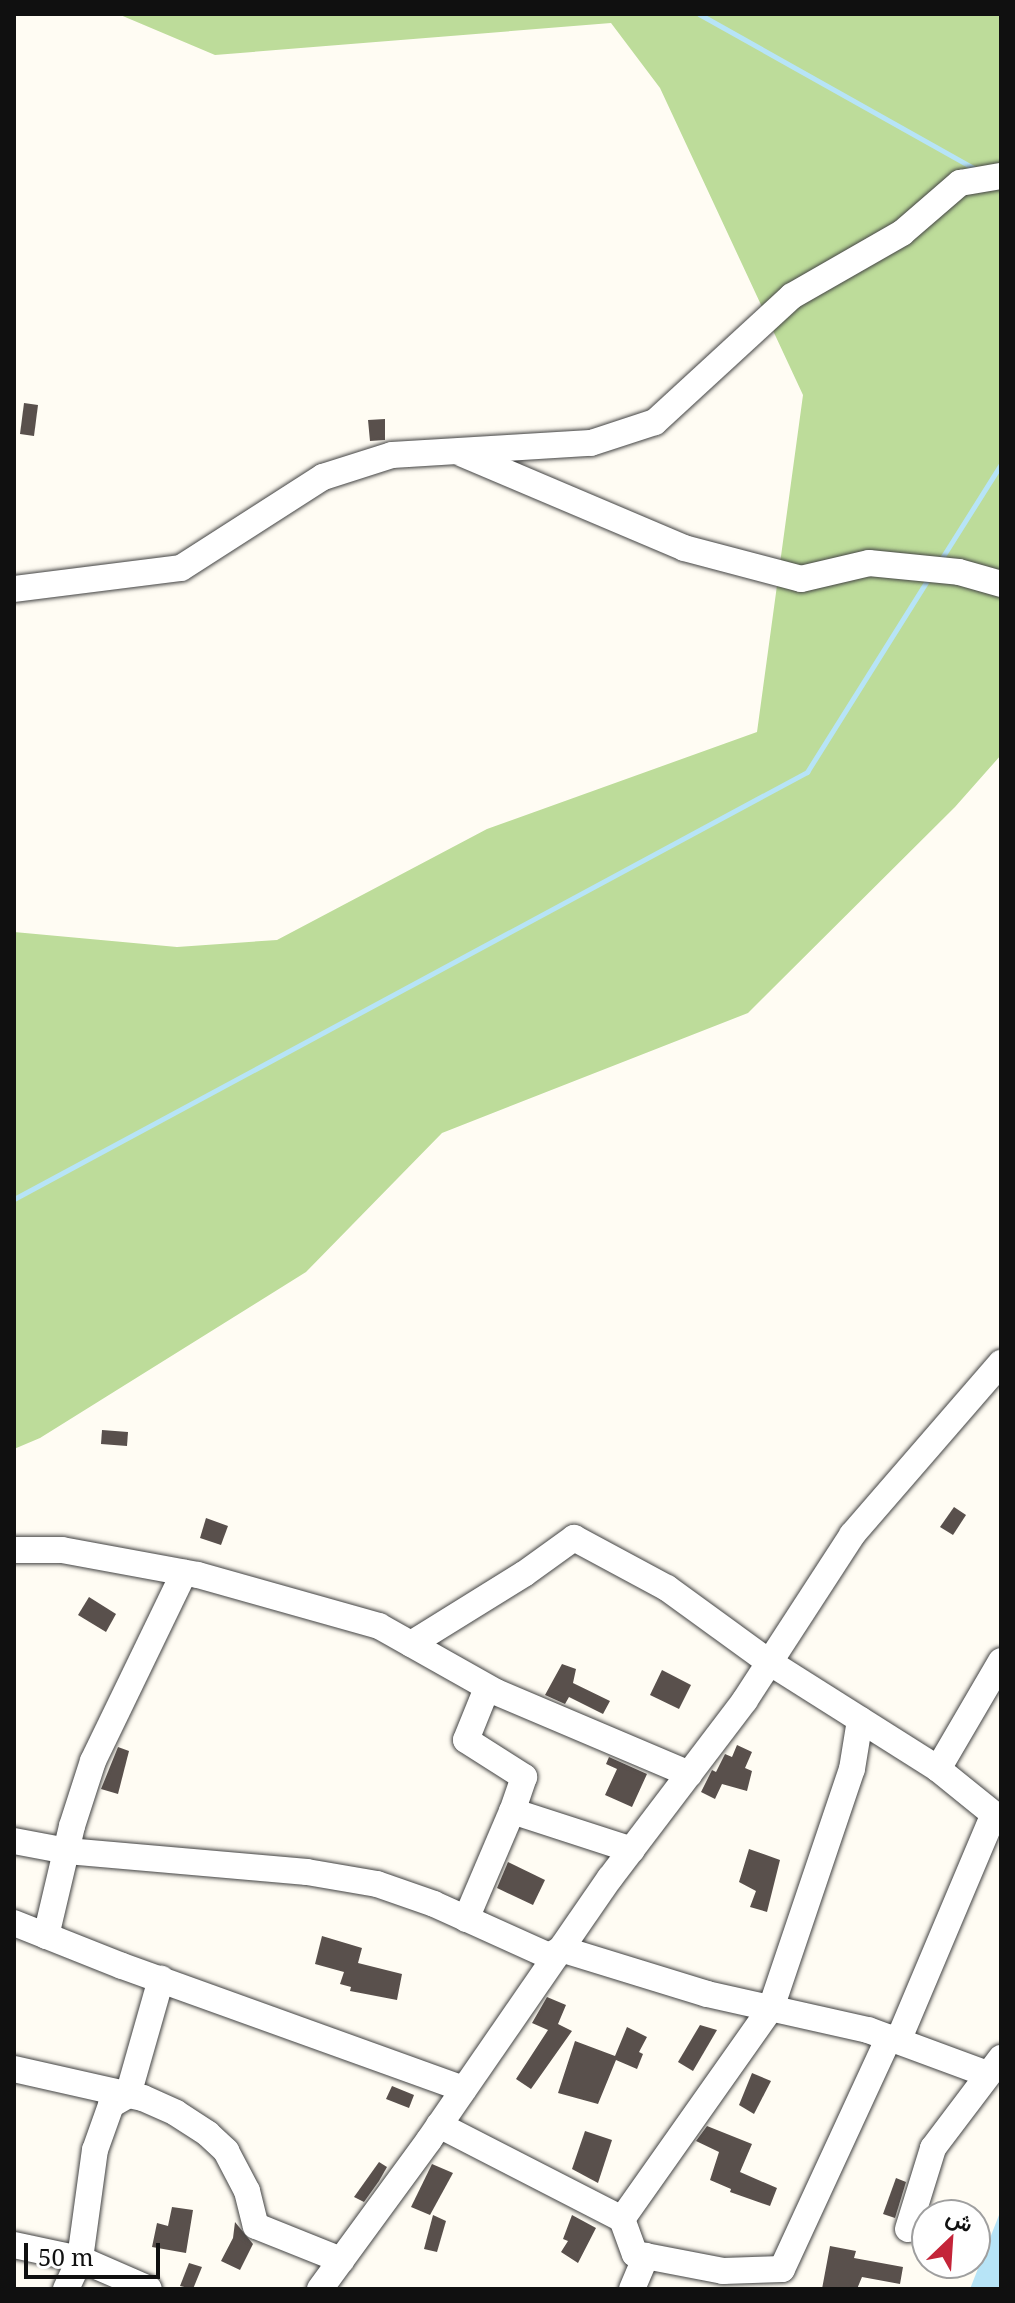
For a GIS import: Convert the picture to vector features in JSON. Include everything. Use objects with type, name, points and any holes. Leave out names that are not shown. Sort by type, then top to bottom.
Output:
[{"type":"street","points":[[14,589],[181,568],[323,477],[392,455],[591,443],[655,422],[792,296],[902,233],[960,183],[1001,176]]},
{"type":"street","points":[[456,451],[684,548],[801,579],[869,563],[959,572],[1001,584]]},
{"type":"street","points":[[320,2289],[769,1662],[852,1535],[1001,1363]]},
{"type":"street","points":[[411,1644],[524,1574],[574,1538],[667,1588],[769,1662],[938,1769],[998,1817],[782,2269],[723,2271],[635,2254],[622,2219],[439,2125]]},
{"type":"street","points":[[14,1550],[62,1550],[184,1573],[281,1596],[379,1626],[487,1688],[689,1774]]},
{"type":"street","points":[[46,1936],[93,1761],[184,1573]]},
{"type":"street","points":[[938,1769],[1001,1661]]},
{"type":"street","points":[[466,1919],[524,1777],[466,1740],[487,1688]]},
{"type":"street","points":[[622,2219],[771,2008],[852,1769],[860,1720]]},
{"type":"street","points":[[512,1811],[632,1850]]},
{"type":"street","points":[[14,1841],[67,1851],[307,1872],[363,1881],[434,1904],[549,1956],[561,1949],[707,1994],[994,2066],[933,2148],[908,2229]]},
{"type":"street","points":[[14,1923],[464,2089]]},
{"type":"street","points":[[66,2289],[80,2259],[95,2150],[111,2105],[128,2095],[161,1979]]},
{"type":"street","points":[[14,2069],[128,2095],[176,2113],[208,2134],[226,2151],[247,2191],[256,2226],[341,2260]]},
{"type":"street","points":[[14,2245],[80,2259],[149,2289]]},
{"type":"street","points":[[632,2289],[646,2256]]},
{"type":"green space","points":[[118,14],[1001,14],[1001,755],[955,807],[748,1013],[442,1133],[306,1272],[40,1438],[14,1449],[14,932],[177,947],[277,940],[487,829],[757,732],[803,395],[660,88],[611,23],[215,55]]},
{"type":"water","points":[[1001,2210],[1001,2289],[970,2289],[974,2279],[991,2279],[991,2235]]},
{"type":"building","points":[[24,403],[38,405],[34,436],[20,434]]},
{"type":"building","points":[[385,419],[385,440],[370,441],[368,420]]},
{"type":"building","points":[[102,1430],[128,1432],[127,1446],[101,1444]]},
{"type":"building","points":[[954,1507],[966,1515],[953,1535],[940,1527]]},
{"type":"building","points":[[206,1518],[228,1526],[221,1545],[200,1538]]},
{"type":"building","points":[[89,1597],[116,1614],[106,1632],[78,1615]]},
{"type":"building","points":[[562,1664],[576,1669],[573,1683],[610,1701],[603,1714],[569,1697],[565,1704],[545,1695]]},
{"type":"building","points":[[662,1670],[691,1685],[679,1709],[650,1695]]},
{"type":"building","points":[[737,1745],[752,1752],[745,1768],[752,1771],[747,1791],[722,1784],[715,1799],[701,1792],[712,1770],[716,1772],[725,1754],[732,1757]]},
{"type":"building","points":[[118,1747],[129,1751],[118,1794],[101,1789]]},
{"type":"building","points":[[609,1757],[647,1774],[632,1807],[605,1795],[617,1769],[606,1764]]},
{"type":"building","points":[[749,1849],[780,1860],[767,1912],[750,1907],[756,1891],[739,1882]]},
{"type":"building","points":[[508,1862],[545,1880],[533,1905],[497,1888]]},
{"type":"building","points":[[322,1936],[362,1948],[358,1963],[402,1974],[397,2000],[350,1991],[351,1987],[340,1984],[344,1972],[315,1964]]},
{"type":"building","points":[[547,1997],[566,2005],[558,2024],[572,2031],[531,2089],[516,2079],[548,2030],[532,2023]]},
{"type":"building","points":[[700,2025],[717,2030],[693,2071],[678,2062]]},
{"type":"building","points":[[627,2027],[647,2037],[639,2052],[643,2054],[637,2069],[616,2060],[598,2104],[558,2093],[575,2041],[615,2056]]},
{"type":"building","points":[[752,2073],[771,2081],[754,2114],[739,2105]]},
{"type":"building","points":[[392,2086],[414,2095],[409,2108],[386,2099]]},
{"type":"building","points":[[707,2126],[752,2144],[740,2172],[777,2188],[770,2206],[730,2192],[731,2189],[710,2180],[719,2152],[696,2141]]},
{"type":"building","points":[[585,2131],[612,2140],[598,2183],[572,2169]]},
{"type":"building","points":[[379,2162],[387,2167],[364,2202],[354,2197]]},
{"type":"building","points":[[432,2164],[453,2173],[430,2215],[411,2207]]},
{"type":"building","points":[[896,2178],[906,2182],[895,2218],[883,2214]]},
{"type":"building","points":[[172,2207],[193,2210],[186,2253],[152,2247],[157,2223],[168,2226]]},
{"type":"building","points":[[433,2215],[446,2221],[437,2252],[424,2249]]},
{"type":"building","points":[[572,2215],[596,2228],[578,2263],[561,2252],[568,2241],[563,2239]]},
{"type":"building","points":[[235,2222],[253,2244],[240,2270],[221,2261],[233,2238]]},
{"type":"building","points":[[830,2246],[856,2251],[854,2258],[903,2267],[900,2284],[862,2277],[857,2289],[822,2289]]},
{"type":"building","points":[[189,2263],[202,2267],[193,2289],[180,2286]]},
{"type":"waterway","points":[[699,14],[977,170]]},
{"type":"waterway","points":[[940,561],[1001,464]]},
{"type":"waterway","points":[[14,1199],[807,772],[930,576]]}]
